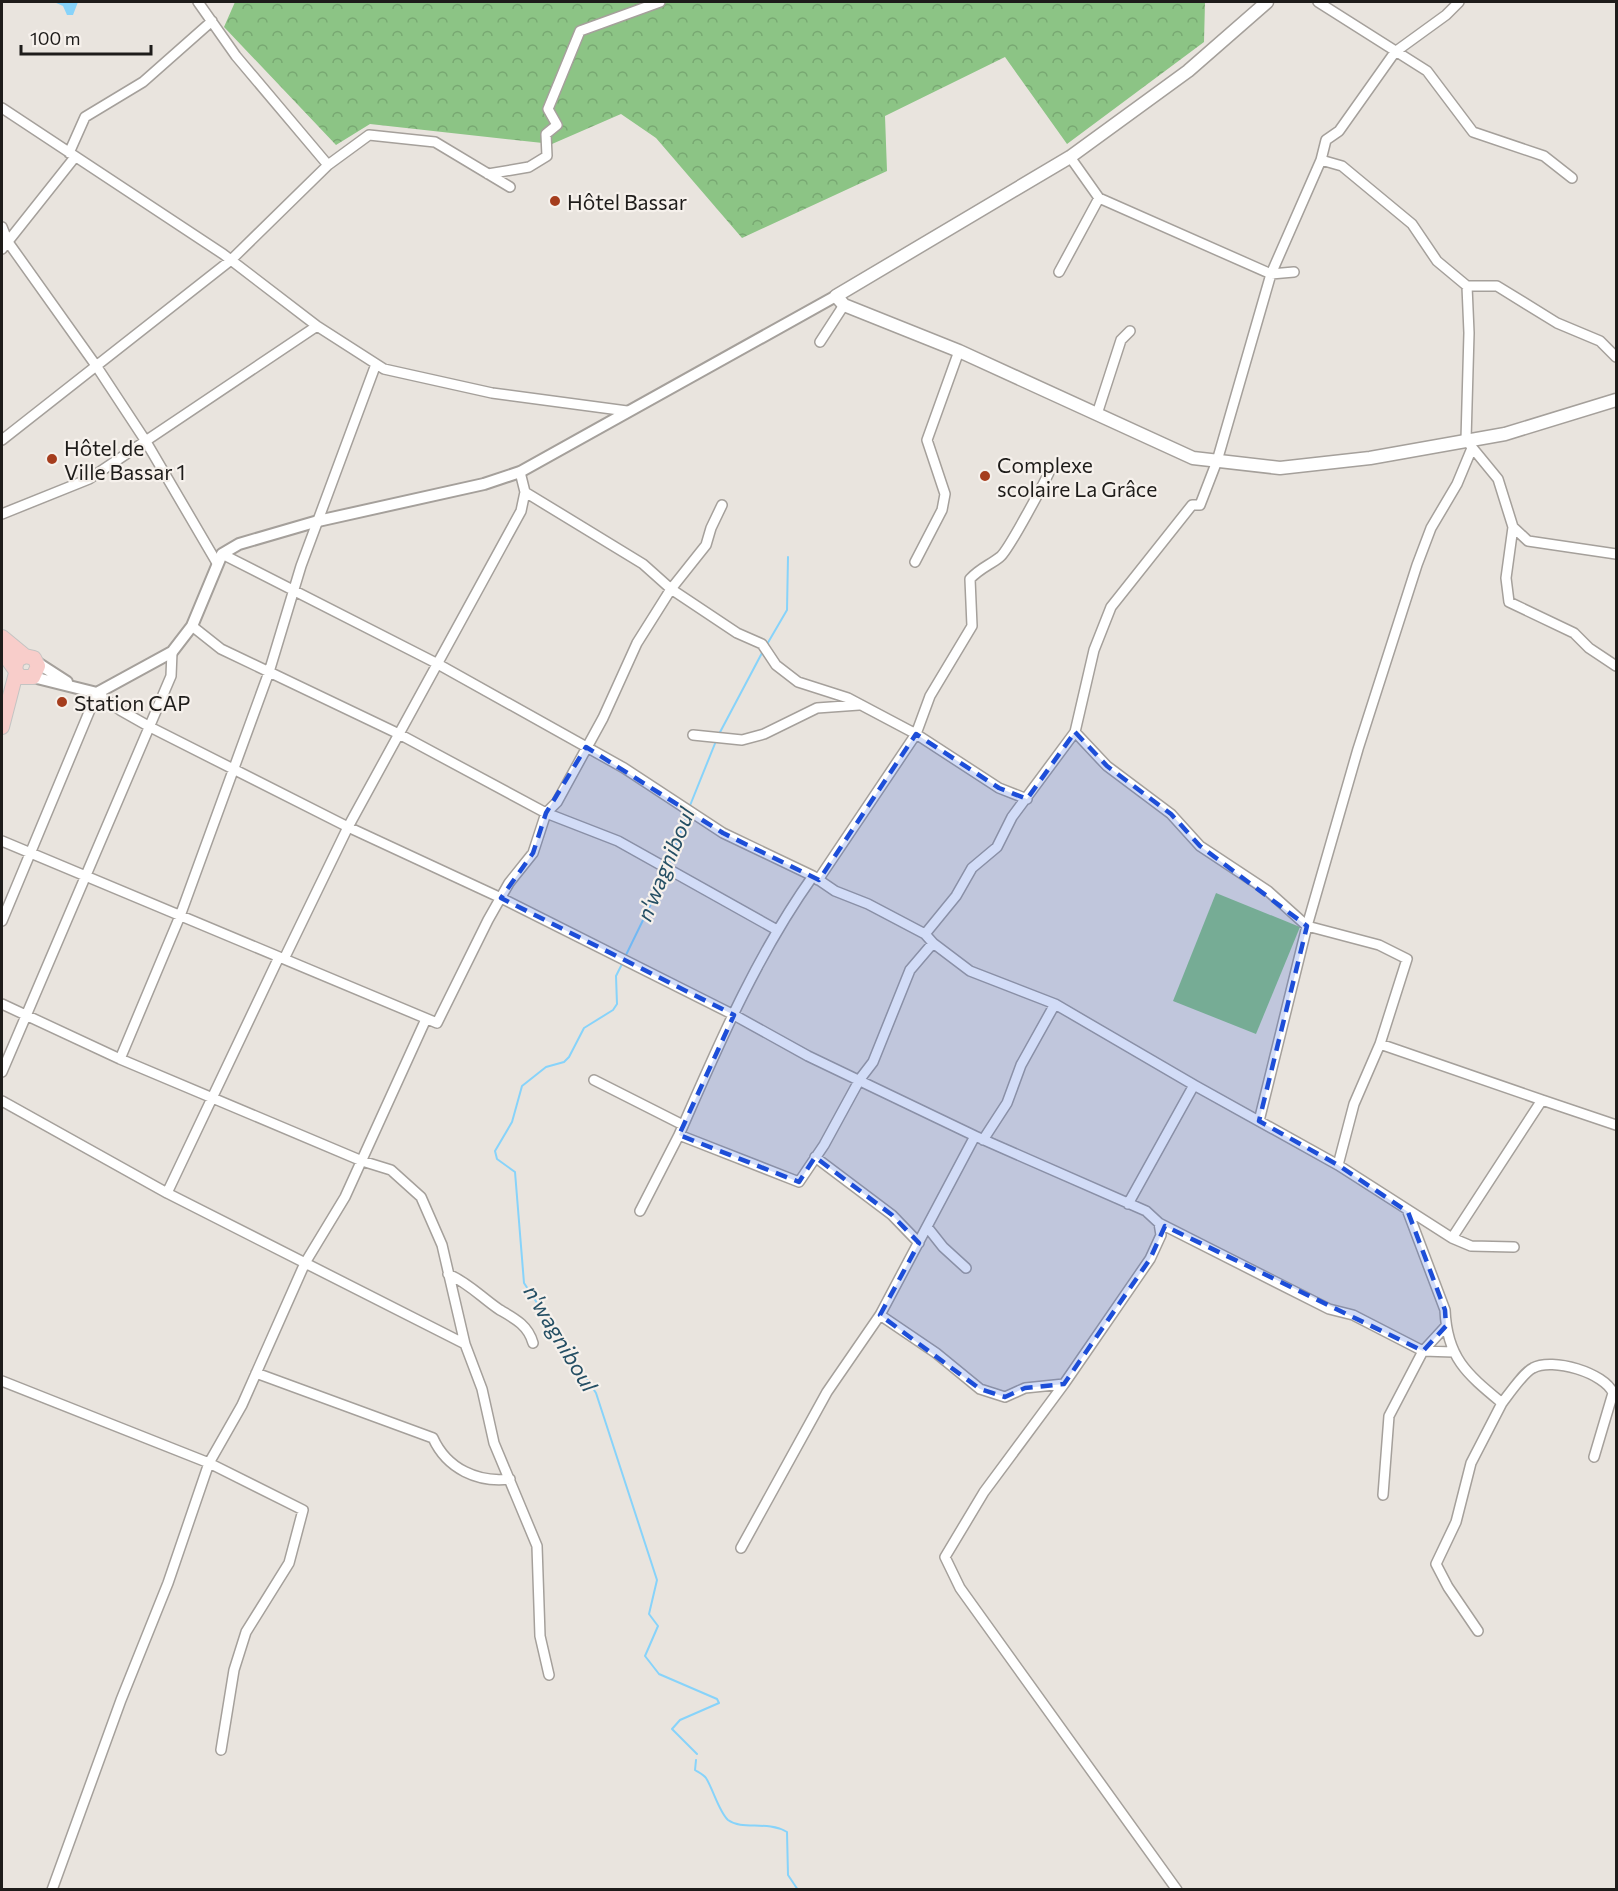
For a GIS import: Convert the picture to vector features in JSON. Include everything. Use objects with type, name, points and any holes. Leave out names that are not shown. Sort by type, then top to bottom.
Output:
[{"type":"main road","points":[[840,301],[1070,157],[1188,71],[1267,2]]},
{"type":"main road","points":[[840,301],[959,351],[1193,458],[1280,468],[1370,458],[1469,444],[1617,400]]},
{"type":"main road","points":[[2,637],[31,659],[38,670],[23,674]]},
{"type":"main road","points":[[2,651],[23,674]]},
{"type":"main road","points":[[3,723],[23,674],[17,660],[31,659]]},
{"type":"street","points":[[198,2],[236,56],[328,165]]},
{"type":"street","points":[[488,174],[529,166],[547,156],[546,134],[557,125],[548,110],[580,31],[660,2]]},
{"type":"street","points":[[1318,2],[1427,71],[1473,132],[1544,156],[1572,178]]},
{"type":"street","points":[[925,934],[956,896],[972,868],[997,847],[1012,817],[1075,732],[1094,650],[1111,607],[1192,505],[1200,505],[1217,461],[1271,274],[1321,160],[1326,140],[1339,130],[1395,52],[1446,15],[1459,2]]},
{"type":"street","points":[[2,249],[72,155],[85,117],[143,82],[212,21]]},
{"type":"street","points":[[2,108],[231,260],[317,327],[384,369],[492,393],[627,411]]},
{"type":"street","points":[[2,440],[231,260],[328,165],[369,135],[435,142],[510,187]]},
{"type":"street","points":[[1070,157],[1099,198],[1271,274],[1294,272]]},
{"type":"street","points":[[1321,160],[1342,166],[1412,224],[1437,261],[1467,286],[1497,286],[1557,323],[1599,341],[1617,357]]},
{"type":"street","points":[[1059,272],[1099,198]]},
{"type":"street","points":[[2,227],[8,242],[97,367],[219,559],[294,590],[436,663],[586,747],[723,833],[925,934],[933,943],[970,971],[1055,1004],[1338,1165],[1408,1212],[1452,1238],[1471,1246],[1514,1247]]},
{"type":"street","points":[[1259,1121],[1307,926],[1358,749],[1417,565],[1431,528],[1457,484],[1469,444],[1467,286]]},
{"type":"street","points":[[820,342],[840,301]]},
{"type":"street","points":[[2,921],[97,693],[172,652],[192,626],[219,559],[239,544],[318,521],[484,484],[520,472],[627,411],[840,301]]},
{"type":"street","points":[[2,514],[88,479],[317,327]]},
{"type":"street","points":[[1097,414],[1121,340],[1130,331]]},
{"type":"street","points":[[915,562],[942,510],[945,494],[927,440],[959,351]]},
{"type":"street","points":[[120,1059],[180,916],[269,672],[294,590],[376,364]]},
{"type":"street","points":[[1469,444],[1498,479],[1513,527],[1506,578],[1509,602],[1574,633],[1589,648],[1617,666]]},
{"type":"street","points":[[640,1211],[777,930],[916,734],[930,696],[972,626],[970,579],[981,567],[1002,556],[1036,495],[1044,487],[1051,468]]},
{"type":"street","points":[[167,1193],[211,1096],[348,827],[521,511],[525,492],[520,472]]},
{"type":"street","points":[[525,492],[642,564],[671,589],[737,633],[762,644],[776,665],[798,681],[861,705],[916,734],[999,788],[1027,799]]},
{"type":"street","points":[[2,841],[437,1023],[509,883],[533,853],[546,813],[557,802],[637,643],[671,589],[706,545],[722,505]]},
{"type":"street","points":[[1513,527],[1528,541],[1617,554]]},
{"type":"street","points":[[192,626],[221,649],[399,734],[546,813],[618,841],[777,930]]},
{"type":"street","points":[[2,1072],[171,676],[172,652]]},
{"type":"street","points":[[31,659],[74,687]]},
{"type":"street","points":[[23,674],[97,693],[150,727],[348,827],[501,898],[734,1015],[808,1056],[979,1138],[1146,1212],[1159,1223],[1329,1309],[1353,1315],[1423,1350],[1453,1352]]},
{"type":"street","points":[[693,735],[742,740],[764,734],[817,708],[861,705]]},
{"type":"street","points":[[1075,732],[1107,766],[1171,814],[1200,846],[1268,891],[1307,926],[1379,945],[1407,959],[1380,1044],[1354,1104],[1338,1165]]},
{"type":"street","points":[[679,1135],[799,1182],[860,1079],[873,1062],[910,970],[933,943]]},
{"type":"street","points":[[2,1004],[120,1059],[362,1161],[391,1170],[421,1197],[442,1245],[465,1344],[482,1389],[494,1443],[537,1546],[540,1636],[549,1676]]},
{"type":"street","points":[[741,1548],[827,1392],[880,1315],[979,1138],[1006,1102],[1021,1065],[1055,1004]]},
{"type":"street","points":[[52,1890],[121,1700],[168,1583],[209,1463],[242,1405],[305,1263],[345,1197],[426,1019]]},
{"type":"street","points":[[1380,1044],[1617,1125]]},
{"type":"street","points":[[594,1080],[683,1125]]},
{"type":"street","points":[[1128,1204],[1194,1085]]},
{"type":"street","points":[[1452,1238],[1542,1100]]},
{"type":"street","points":[[2,1101],[167,1193],[465,1344]]},
{"type":"street","points":[[815,1157],[892,1215],[920,1243]]},
{"type":"street","points":[[1408,1212],[1446,1310],[1446,1326],[1453,1352],[1466,1372],[1502,1403]]},
{"type":"street","points":[[1159,1223],[1161,1235],[1150,1259],[1064,1384],[984,1492],[945,1557],[960,1588],[1177,1890]]},
{"type":"street","points":[[928,1228],[943,1247],[966,1268]]},
{"type":"street","points":[[448,1274],[471,1286],[501,1311],[512,1315],[525,1328],[533,1343]]},
{"type":"street","points":[[880,1315],[936,1353],[980,1389],[1005,1397],[1025,1388],[1064,1384]]},
{"type":"street","points":[[1383,1494],[1389,1416],[1423,1350],[1446,1326]]},
{"type":"street","points":[[1478,1631],[1448,1587],[1436,1564],[1456,1522],[1471,1463],[1502,1403],[1532,1368],[1544,1364],[1596,1374],[1610,1385],[1613,1393],[1594,1457]]},
{"type":"street","points":[[256,1373],[433,1438],[440,1454],[469,1474],[491,1481],[510,1479]]},
{"type":"street","points":[[2,1381],[209,1463],[303,1510],[289,1563],[246,1632],[234,1670],[221,1750]]},
{"type":"highlighted area","points":[[1075,732],[1107,766],[1171,814],[1200,846],[1307,926],[1259,1121],[1338,1165],[1408,1212],[1445,1310],[1446,1326],[1423,1351],[1165,1226],[1150,1259],[1064,1384],[1025,1388],[1005,1397],[980,1389],[880,1315],[919,1243],[892,1215],[815,1157],[799,1182],[679,1135],[734,1015],[501,898],[533,853],[546,813],[586,747],[723,833],[819,880],[916,734],[999,788],[1027,799]]},
{"type":"green space","points":[[235,2],[1205,2],[1204,42],[1067,144],[1005,57],[885,116],[887,171],[742,238],[656,138],[621,114],[552,144],[370,124],[336,145],[224,27]]},
{"type":"green space","points":[[1216,893],[1300,927],[1256,1034],[1173,1001]]},
{"type":"water","points":[[54,2],[78,2],[73,15],[67,15],[63,6]]},
{"type":"waterway","name":"n'wagniboul","points":[[766,646],[787,610],[788,557]]},
{"type":"waterway","name":"n'wagniboul","points":[[718,736],[763,651]]},
{"type":"waterway","name":"n'wagniboul","points":[[689,808],[716,741]]},
{"type":"waterway","name":"n'wagniboul","points":[[668,868],[687,813]]},
{"type":"waterway","name":"n'wagniboul","points":[[625,957],[666,873]]},
{"type":"waterway","name":"n'wagniboul","points":[[623,962],[616,976],[617,1004],[613,1010],[584,1028],[564,1062],[546,1067],[522,1086],[512,1122],[495,1151],[497,1159],[515,1172],[524,1283],[596,1393],[657,1580],[649,1614],[658,1626],[645,1656],[659,1674],[717,1699],[719,1703],[680,1720],[672,1729],[697,1754]]},
{"type":"waterway","points":[[696,1760],[695,1770],[706,1778],[728,1820],[741,1825],[779,1828],[787,1832],[788,1875],[798,1890]]},
{"type":"place","name":"Hôtel Bassar","points":[[555,201]]},
{"type":"place","name":"Hôtel de Ville Bassar 1","points":[[52,459]]},
{"type":"place","name":"Complexe scolaire La Grâce","points":[[985,476]]},
{"type":"place","name":"Station CAP","points":[[62,702]]}]
